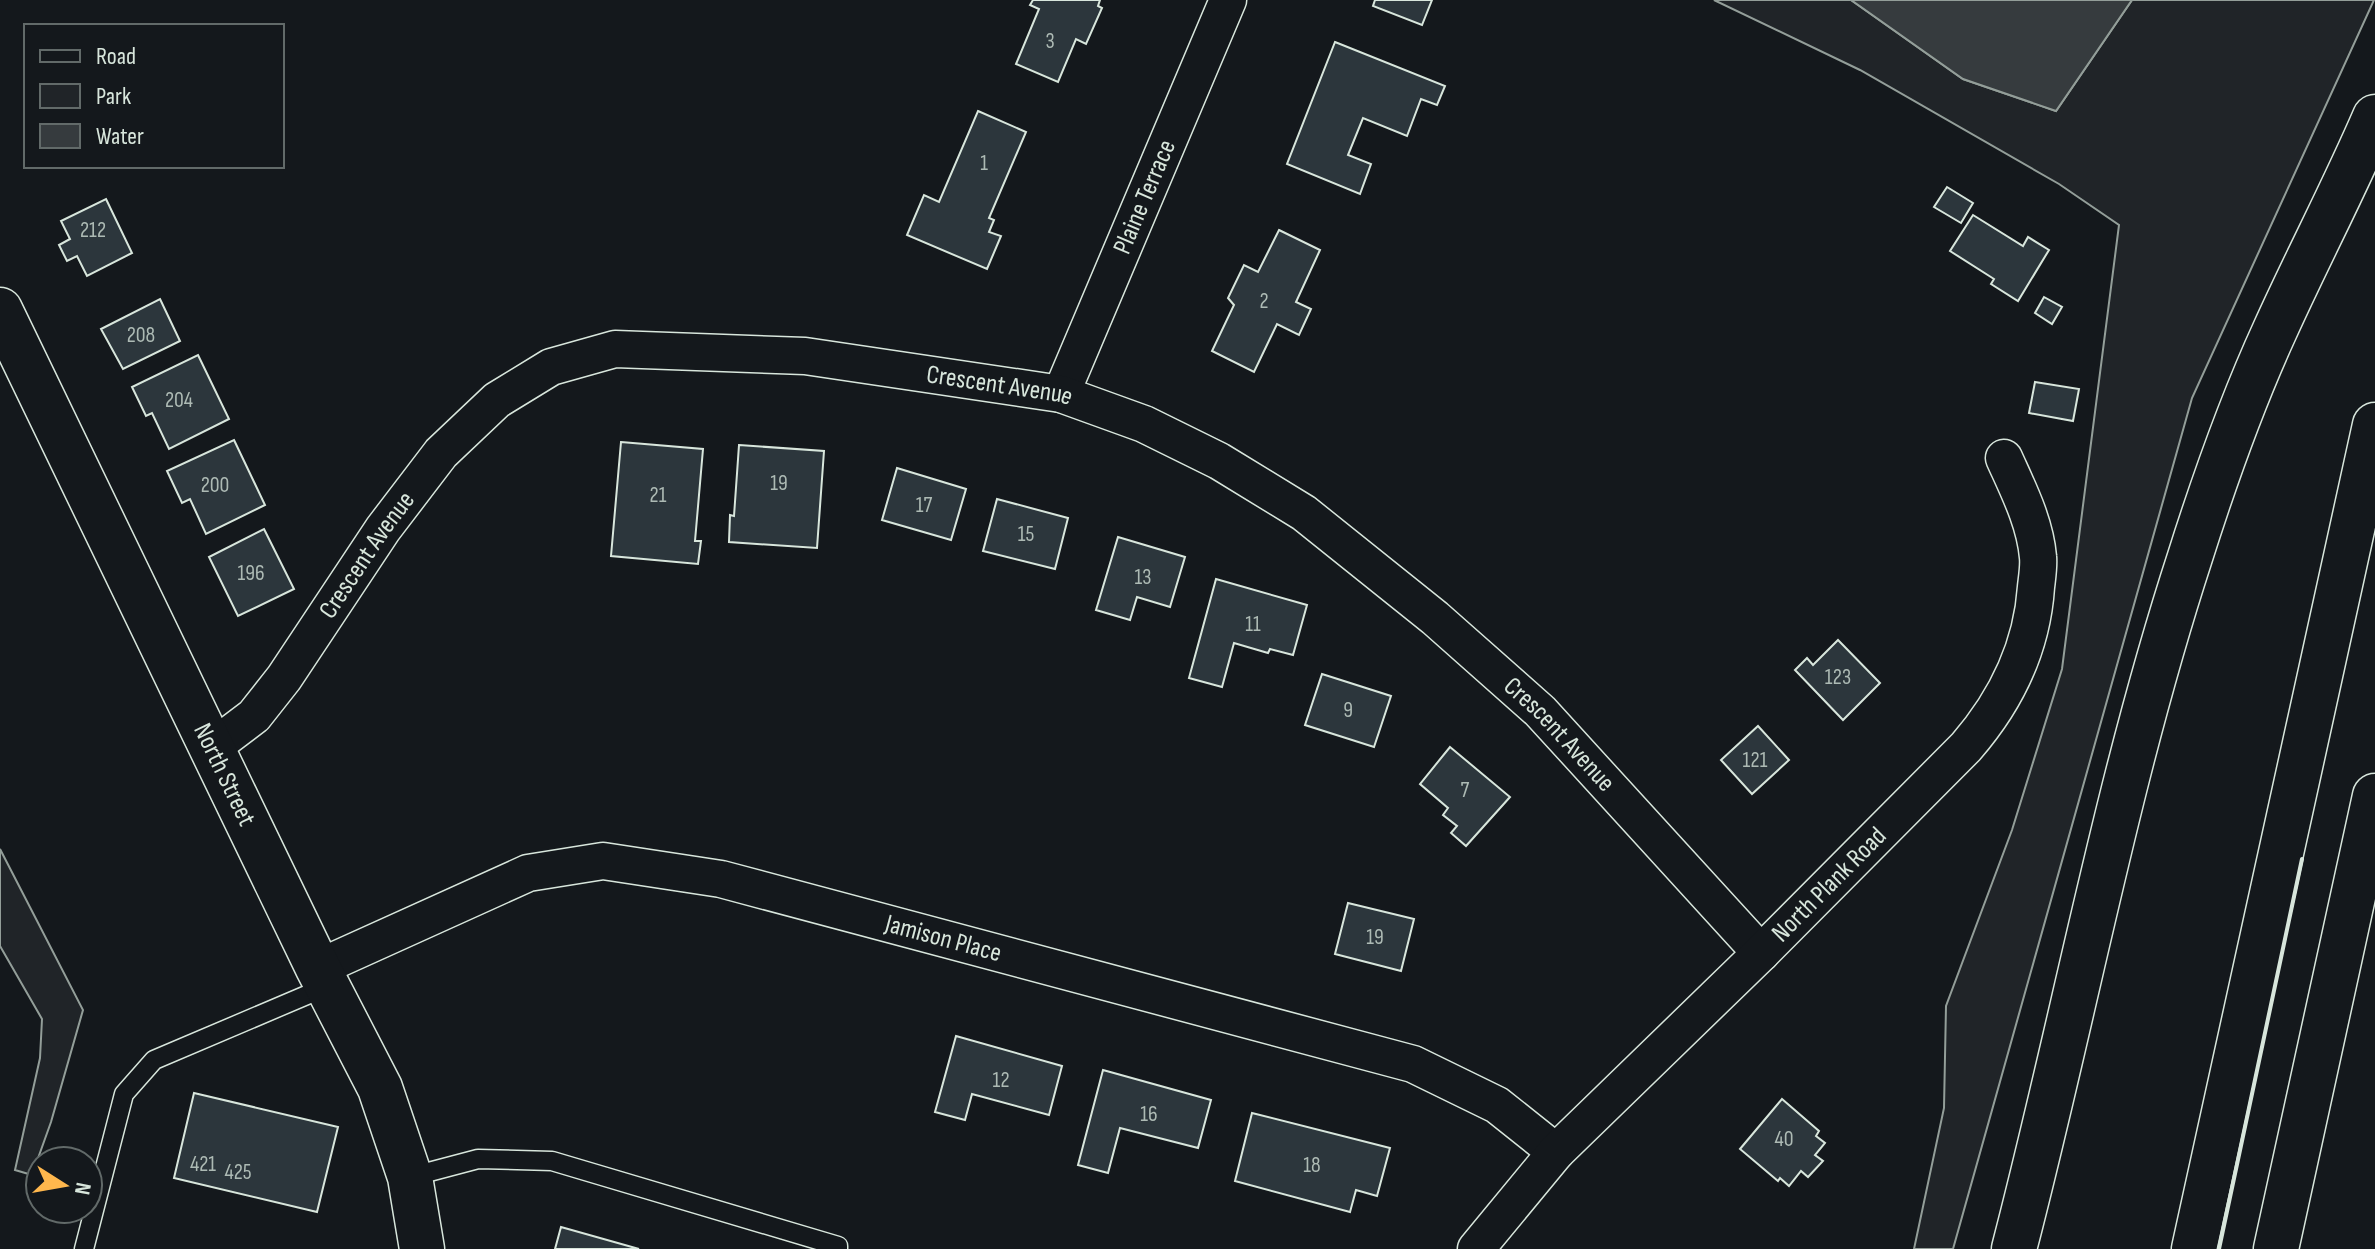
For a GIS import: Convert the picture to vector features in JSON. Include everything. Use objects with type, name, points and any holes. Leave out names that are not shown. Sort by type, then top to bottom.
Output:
[{"type":"main road","points":[[2014,1249],[2044,1133],[2112,834],[2186,568],[2256,373],[2375,117]]},
{"type":"main road","name":"North Street","points":[[0,310],[323,977],[380,1088],[410,1177],[422,1249]]},
{"type":"main road","points":[[2194,1249],[2375,425]]},
{"type":"main road","points":[[2277,1244],[2375,796]]},
{"type":"main road","points":[[2277,1244],[2375,922]]},
{"type":"street","name":"Plaine Terrace","points":[[1061,394],[1228,0]]},
{"type":"street","name":"Crescent Avenue","points":[[213,747],[254,716],[284,678],[383,529],[441,453],[497,400],[551,367],[615,349],[805,356],[1061,394],[1144,424],[1219,461],[1316,523],[1435,618],[1540,711],[1761,953]]},
{"type":"street","name":"North Plank Road","points":[[1476,1249],[1556,1152],[1761,953],[1966,747],[1986,723],[2009,686],[2026,644],[2035,609],[2039,557],[2025,506],[2004,458]]},
{"type":"street","name":"Jamison Place","points":[[323,977],[528,873],[603,861],[721,879],[1413,1064],[1497,1105],[1556,1152]]},
{"type":"lane","points":[[84,1249],[124,1094],[154,1060],[323,977]]},
{"type":"lane","points":[[410,1177],[478,1159],[552,1161],[838,1247]]},
{"type":"green space","points":[[1714,0],[1851,0],[1963,79],[2056,111],[2132,0],[2374,0],[2192,398],[1953,1249],[1914,1249],[1944,1108],[1946,1006],[2012,830],[2062,669],[2119,225],[2059,184],[1860,70]]},
{"type":"green space","points":[[0,849],[83,1010],[43,1145],[24,1145],[24,1173],[15,1170],[40,1058],[42,1019],[0,946]]},
{"type":"water","points":[[1851,0],[2132,0],[2056,111],[1963,79]]},
{"type":"building","points":[[1033,0],[1100,0],[1098,6],[1102,8],[1086,44],[1076,39],[1058,82],[1016,64],[1039,9],[1030,5]]},
{"type":"building","points":[[1375,0],[1432,0],[1422,25],[1373,6]]},
{"type":"building","points":[[1335,42],[1445,86],[1437,105],[1421,99],[1407,136],[1363,118],[1348,155],[1371,164],[1360,194],[1287,164]]},
{"type":"building","points":[[978,111],[1026,132],[989,218],[994,220],[989,232],[1001,236],[987,269],[907,235],[924,195],[939,202]]},
{"type":"building","points":[[1947,187],[1973,203],[1961,223],[1934,207]]},
{"type":"building","points":[[106,199],[132,253],[87,276],[77,256],[67,261],[59,245],[70,239],[61,221]]},
{"type":"building","points":[[1973,215],[2023,246],[2028,237],[2049,250],[2018,301],[1991,284],[1994,279],[1950,251]]},
{"type":"building","points":[[1279,230],[1320,250],[1296,302],[1311,309],[1299,335],[1277,324],[1254,372],[1212,351],[1234,305],[1228,298],[1244,265],[1258,272]]},
{"type":"building","points":[[2044,297],[2062,307],[2052,324],[2035,313]]},
{"type":"building","points":[[160,299],[180,341],[123,369],[101,329]]},
{"type":"building","points":[[198,355],[229,419],[169,449],[152,413],[146,416],[132,387]]},
{"type":"building","points":[[2035,382],[2079,389],[2073,421],[2029,413]]},
{"type":"building","points":[[234,440],[265,505],[206,534],[190,499],[182,503],[167,471]]},
{"type":"building","points":[[621,442],[703,449],[695,541],[701,541],[698,564],[611,556]]},
{"type":"building","points":[[739,445],[824,451],[817,548],[729,542]]},
{"type":"building","points":[[897,468],[966,489],[951,540],[882,520]]},
{"type":"building","points":[[997,499],[1068,518],[1055,569],[983,551]]},
{"type":"building","points":[[264,529],[294,589],[238,616],[209,557]]},
{"type":"building","points":[[1118,537],[1185,557],[1170,607],[1137,597],[1130,620],[1096,610]]},
{"type":"building","points":[[1216,579],[1307,605],[1293,655],[1270,649],[1268,653],[1234,643],[1222,687],[1189,678]]},
{"type":"building","points":[[1838,640],[1880,683],[1843,720],[1795,670],[1807,658],[1813,665]]},
{"type":"building","points":[[1322,674],[1391,696],[1374,747],[1305,725]]},
{"type":"building","points":[[1758,726],[1789,760],[1752,794],[1721,760]]},
{"type":"building","points":[[1450,747],[1510,797],[1466,846],[1451,833],[1457,826],[1443,815],[1448,808],[1420,784]]},
{"type":"building","points":[[1348,903],[1414,919],[1401,971],[1335,954]]},
{"type":"building","points":[[956,1036],[1062,1066],[1049,1115],[972,1094],[965,1120],[935,1112]]},
{"type":"building","points":[[1103,1070],[1211,1100],[1198,1148],[1120,1128],[1108,1173],[1078,1165]]},
{"type":"building","points":[[194,1093],[338,1127],[317,1212],[174,1178]]},
{"type":"building","points":[[1782,1099],[1819,1131],[1816,1136],[1825,1143],[1815,1155],[1823,1161],[1808,1177],[1801,1171],[1789,1186],[1780,1178],[1778,1181],[1740,1149]]},
{"type":"building","points":[[1252,1113],[1390,1148],[1377,1196],[1356,1190],[1350,1212],[1235,1181]]},
{"type":"building","points":[[561,1227],[639,1249],[555,1249]]},
{"type":"wall","points":[[2219,1249],[2302,859]]}]
